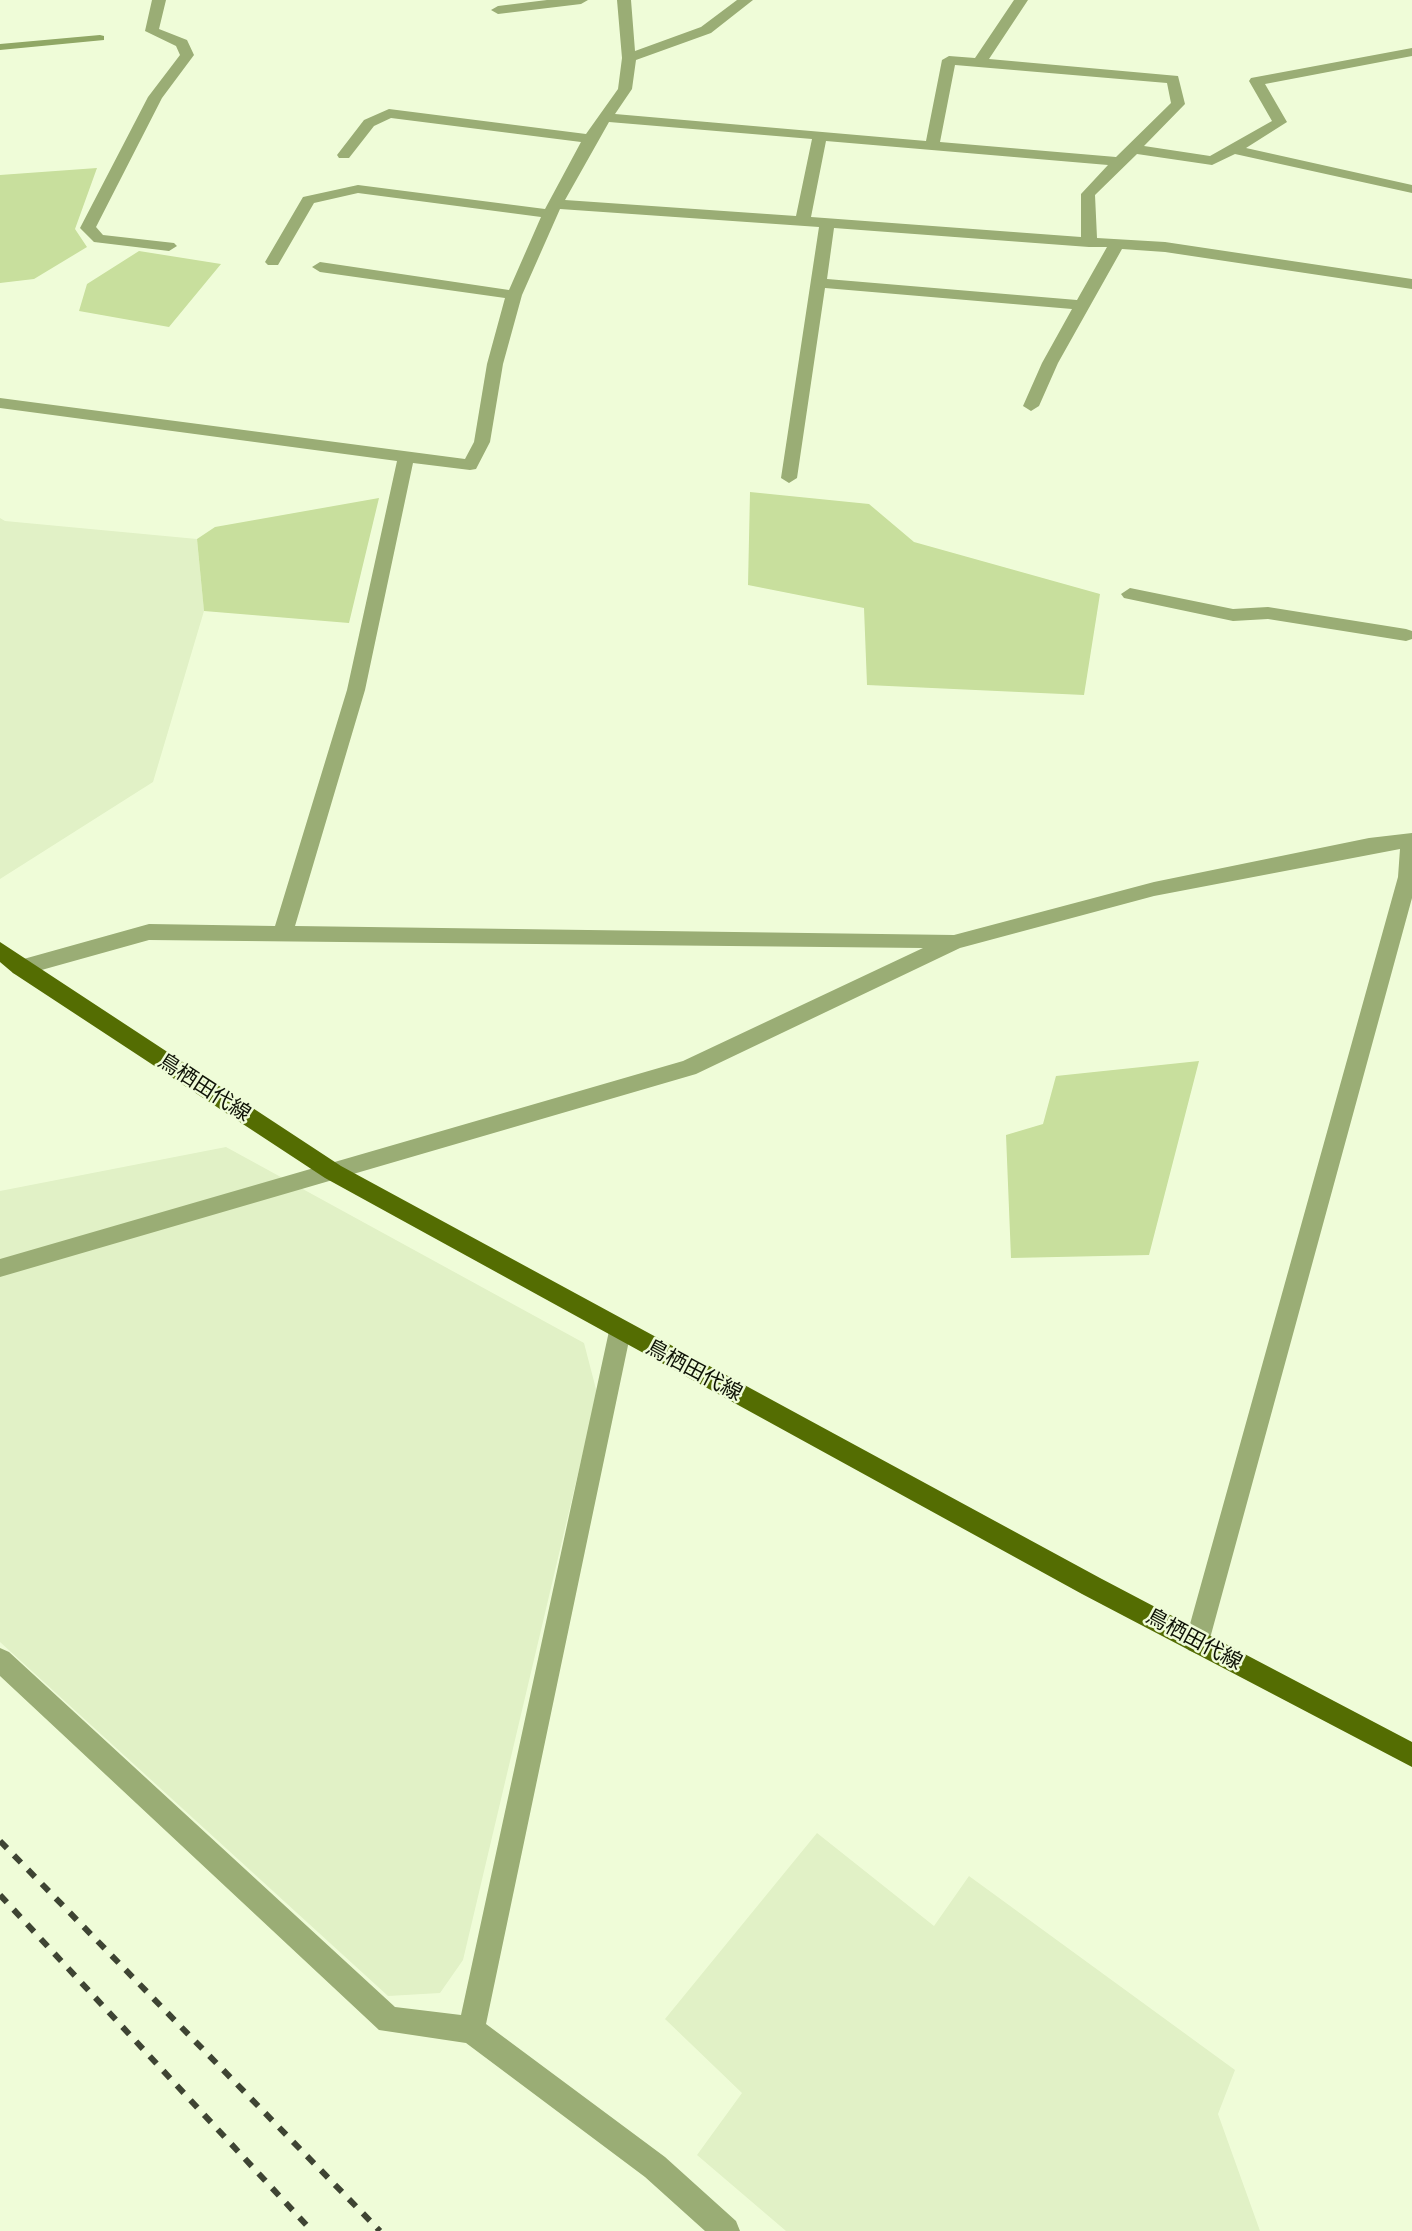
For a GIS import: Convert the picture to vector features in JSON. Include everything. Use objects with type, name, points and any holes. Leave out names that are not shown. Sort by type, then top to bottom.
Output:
[{"type":"main road","name":"鳥栖田代線","points":[[0,950],[20,968],[332,1172],[620,1331],[1412,1755]]},
{"type":"street","points":[[159,0],[152,31],[182,43],[187,55],[155,97],[88,228],[99,239],[169,246]]},
{"type":"street","points":[[498,10],[581,0]]},
{"type":"street","points":[[0,403],[470,464],[482,442],[495,364],[514,295],[553,209],[590,139],[625,89],[629,58],[624,39],[628,14],[624,0]]},
{"type":"street","points":[[629,58],[706,30],[746,0]]},
{"type":"street","points":[[979,63],[1021,0]]},
{"type":"street","points":[[1136,149],[1212,161],[1280,122],[1256,81],[1412,52]]},
{"type":"street","points":[[932,146],[949,60],[1173,79],[1178,104],[1136,149],[1119,162],[1088,194],[1089,242]]},
{"type":"street","points":[[344,155],[369,123],[389,113],[590,139]]},
{"type":"street","points":[[605,117],[1119,162]]},
{"type":"street","points":[[802,223],[820,136]]},
{"type":"street","points":[[1233,149],[1412,189]]},
{"type":"street","points":[[273,261],[308,200],[358,189],[553,209],[1165,247],[1412,285]]},
{"type":"street","points":[[789,478],[827,225]]},
{"type":"street","points":[[1031,406],[1117,243]]},
{"type":"street","points":[[320,267],[514,295]]},
{"type":"street","points":[[819,283],[1082,305]]},
{"type":"street","points":[[282,935],[356,690],[406,456]]},
{"type":"street","points":[[1130,594],[1233,615],[1268,613],[1406,635]]},
{"type":"street","points":[[0,1268],[690,1068],[955,942],[1154,889],[1369,845],[1411,840],[1408,877],[1197,1642]]},
{"type":"street","points":[[20,968],[149,932],[955,942]]},
{"type":"street","points":[[471,2030],[620,1331]]},
{"type":"street","points":[[0,1660],[389,2020],[471,2030],[655,2167],[726,2231]]},
{"type":"shaded area","points":[[97,168],[75,229],[87,247],[34,279],[0,283],[0,175]]},
{"type":"shaded area","points":[[139,251],[221,264],[169,327],[79,311],[87,284]]},
{"type":"shaded area","points":[[750,492],[869,504],[914,542],[1100,594],[1084,695],[867,685],[864,608],[748,585]]},
{"type":"shaded area","points":[[379,498],[349,623],[204,611],[197,539],[215,527]]},
{"type":"shaded area","points":[[0,518],[5,521],[197,539],[204,611],[153,782],[0,879]]},
{"type":"shaded area","points":[[1199,1061],[1149,1255],[1011,1258],[1006,1135],[1043,1124],[1056,1076]]},
{"type":"shaded area","points":[[226,1147],[584,1343],[597,1393],[463,1960],[440,1993],[388,1996],[0,1642],[0,1191]]},
{"type":"shaded area","points":[[817,1833],[934,1926],[969,1876],[1235,2070],[1218,2114],[1260,2231],[786,2231],[697,2155],[742,2093],[665,2019]]},
{"type":"waterway","points":[[0,47],[100,38]]},
{"type":"railway","points":[[0,1841],[380,2231]]},
{"type":"railway","points":[[0,1895],[312,2231]]}]
